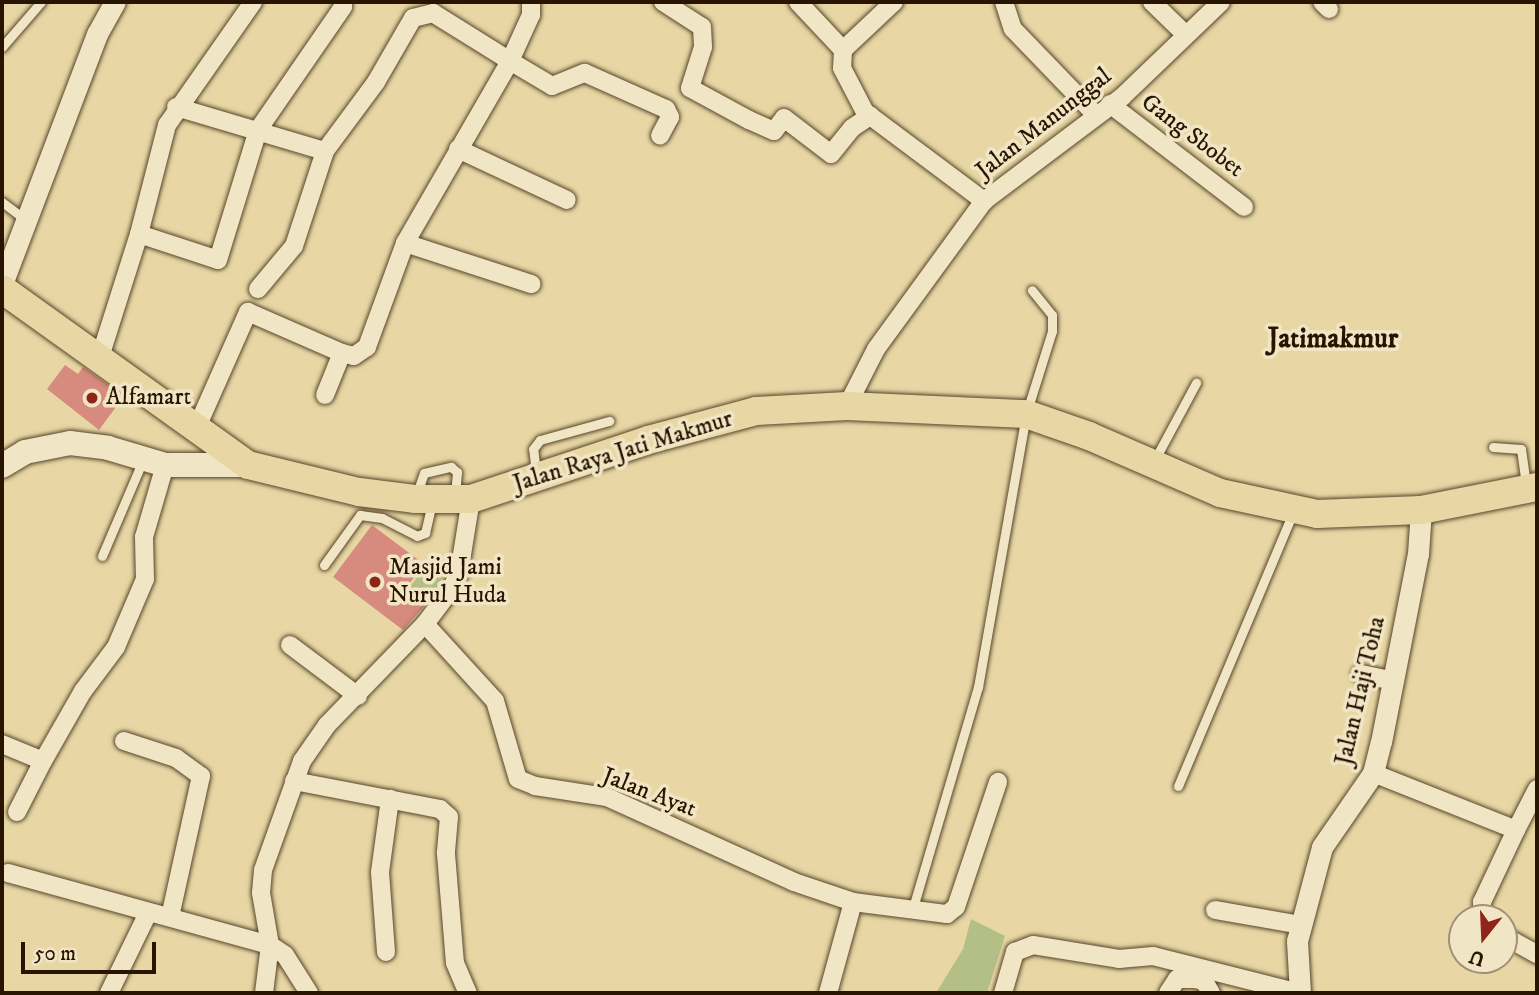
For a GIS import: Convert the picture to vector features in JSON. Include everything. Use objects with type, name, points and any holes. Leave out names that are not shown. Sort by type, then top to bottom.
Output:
[{"type":"main road","name":"Jalan Raya Jati Makmur","points":[[2,286],[248,465],[359,504],[443,499],[538,480],[648,440],[756,411],[847,406],[1026,414],[1089,436],[1152,466],[1220,493],[1293,511],[1317,514],[1421,510],[1532,488]]},
{"type":"main road","points":[[2,466],[25,452],[70,443],[154,462],[248,465]]},
{"type":"street","points":[[2,286],[23,218],[97,34],[116,2]]},
{"type":"street","points":[[100,357],[139,234],[167,125],[176,107],[253,2]]},
{"type":"street","points":[[197,427],[248,312],[342,353],[358,355],[373,337],[405,243],[510,61],[531,15],[531,2]]},
{"type":"street","points":[[663,2],[702,27],[703,47],[690,88],[774,131],[785,118],[831,154],[852,128],[870,116]]},
{"type":"street","points":[[798,2],[843,50]]},
{"type":"street","points":[[894,2],[843,50],[842,68],[870,116],[984,201]]},
{"type":"street","name":"Gang Sbobet","points":[[1004,2],[1013,29],[1102,109],[1244,207]]},
{"type":"street","points":[[1152,2],[1186,35]]},
{"type":"street","name":"Jalan Manunggal","points":[[847,406],[876,349],[984,201],[1102,109],[1221,2]]},
{"type":"street","points":[[139,234],[218,260],[258,130],[337,8]]},
{"type":"street","points":[[258,289],[294,246],[325,150],[376,82],[404,30],[419,13],[433,13],[552,86],[585,73],[666,109],[670,117],[660,136]]},
{"type":"street","points":[[176,107],[325,150]]},
{"type":"street","points":[[458,149],[567,200]]},
{"type":"street","points":[[405,243],[531,284]]},
{"type":"street","points":[[325,395],[342,353]]},
{"type":"street","points":[[17,812],[43,761],[131,615],[145,579],[145,537],[154,462]]},
{"type":"street","points":[[264,993],[270,945],[261,893],[263,870],[294,781],[327,724],[358,696],[425,624],[459,572],[443,499]]},
{"type":"street","name":"Jalan Haji Toha","points":[[1300,993],[1301,925],[1322,847],[1373,774],[1390,680],[1418,554],[1421,510]]},
{"type":"street","name":"Jalan Ayat","points":[[425,624],[495,701],[518,779],[535,786],[607,797],[794,882],[853,902],[936,916],[956,907],[998,782]]},
{"type":"street","points":[[290,645],[358,696]]},
{"type":"street","points":[[1361,674],[1390,680]]},
{"type":"street","points":[[124,741],[176,758],[201,776],[170,917]]},
{"type":"street","points":[[2,744],[43,761]]},
{"type":"street","points":[[1373,774],[1516,830]]},
{"type":"street","points":[[294,781],[440,809],[449,817],[447,866],[456,963],[468,993]]},
{"type":"street","points":[[1483,904],[1483,897],[1537,789]]},
{"type":"street","points":[[386,952],[380,873],[390,799]]},
{"type":"street","points":[[8,873],[270,945],[285,955],[309,993]]},
{"type":"street","points":[[828,993],[853,902]]},
{"type":"street","points":[[1215,910],[1301,925]]},
{"type":"street","points":[[109,993],[148,913]]},
{"type":"street","points":[[1518,944],[1537,954]]},
{"type":"street","points":[[1004,989],[1015,952],[1033,946],[1119,959],[1153,956],[1300,993]]},
{"type":"street","points":[[1168,993],[1177,979],[1194,979],[1203,981],[1211,993]]},
{"type":"lane","points":[[2,47],[41,2]]},
{"type":"lane","points":[[2,202],[23,218]]},
{"type":"lane","points":[[912,912],[978,687],[1026,414],[1052,331],[1052,315],[1032,290]]},
{"type":"lane","points":[[1152,466],[1196,383]]},
{"type":"lane","points":[[538,480],[533,454],[540,440],[609,421]]},
{"type":"lane","points":[[1493,447],[1521,449],[1532,488]]},
{"type":"lane","points":[[102,556],[154,462]]},
{"type":"lane","points":[[324,565],[359,504]]},
{"type":"lane","points":[[1178,786],[1293,511]]},
{"type":"green space","points":[[432,559],[446,570],[428,604],[408,589]]},
{"type":"green space","points":[[971,919],[1005,936],[987,993],[936,993],[963,949]]},
{"type":"building","name":"Alfamart","points":[[65,365],[78,374],[83,367],[124,396],[99,430],[47,389]]},
{"type":"building","name":"Masjid Jami Nurul Huda","points":[[372,525],[424,564],[406,588],[426,604],[403,630],[333,577]]},
{"type":"place","name":"Alfamart","points":[[92,398]]},
{"type":"place","name":"Masjid Jami Nurul Huda","points":[[375,582]]},
{"type":"district","name":"Jatimakmur","points":[[1333,339]]}]
